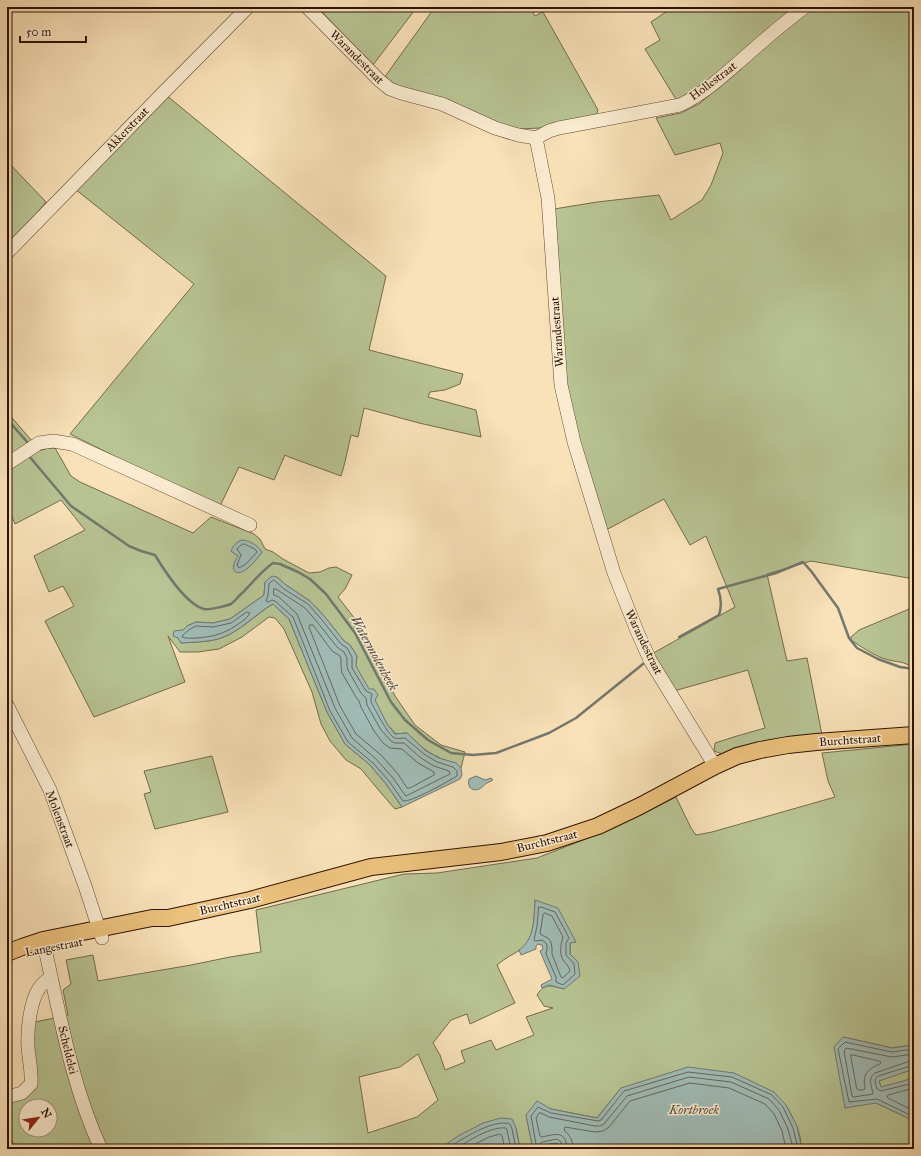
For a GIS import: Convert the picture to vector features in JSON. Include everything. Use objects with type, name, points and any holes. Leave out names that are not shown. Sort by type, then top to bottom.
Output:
[{"type":"main road","name":"Burchtstraat","points":[[100,933],[141,929],[157,924],[168,918],[250,900],[371,867],[501,852],[547,843],[598,826],[640,806],[714,766],[760,750],[788,745],[914,735]]},
{"type":"main road","name":"Langestraat","points":[[7,954],[44,944],[100,933]]},
{"type":"street","name":"Akkerstraat","points":[[7,253],[248,7]]},
{"type":"street","name":"Warandestraat","points":[[307,7],[380,81],[390,89],[442,104],[495,128],[518,135],[536,138],[548,198],[561,386],[574,442],[614,573],[636,631],[650,660],[714,766]]},
{"type":"street","name":"Hollestraat","points":[[536,138],[549,131],[559,128],[680,105],[709,87],[774,31],[805,7]]},
{"type":"street","points":[[7,464],[39,443],[53,441],[72,444],[250,525]]},
{"type":"street","name":"Molenstraat","points":[[7,705],[52,797],[100,933]]},
{"type":"street","name":"Scheldelei","points":[[44,944],[69,1056],[80,1096],[89,1122],[101,1149]]},
{"type":"street","points":[[7,1097],[22,1093],[31,1084],[32,1071],[28,1047],[28,1025],[37,990],[51,977]]},
{"type":"green space","points":[[317,7],[417,7],[373,65]]},
{"type":"green space","points":[[435,7],[530,7],[535,16],[543,12],[598,110],[596,115],[540,128],[518,129],[496,123],[449,100],[396,87],[384,78]]},
{"type":"green space","points":[[668,7],[782,7],[788,14],[693,93],[677,101],[645,49],[660,40],[651,22],[669,10]]},
{"type":"green space","points":[[811,7],[914,8],[914,579],[811,561],[767,574],[787,661],[807,658],[822,735],[725,755],[714,751],[715,743],[765,728],[748,670],[674,691],[650,655],[735,607],[706,536],[690,545],[664,499],[606,530],[567,398],[554,209],[597,202],[659,195],[671,220],[702,200],[711,185],[723,153],[720,143],[675,155],[656,118],[681,113],[699,104]]},
{"type":"green space","points":[[166,95],[386,276],[369,350],[463,374],[460,384],[445,390],[430,392],[428,397],[476,410],[481,437],[419,423],[364,408],[358,437],[351,435],[341,476],[285,455],[274,480],[239,467],[219,508],[70,434],[194,284],[75,189]]},
{"type":"green space","points":[[7,161],[46,202],[7,249]]},
{"type":"green space","points":[[7,412],[32,441],[7,457]]},
{"type":"green space","points":[[48,448],[55,448],[71,476],[80,482],[193,533],[211,517],[254,534],[260,539],[265,549],[309,573],[320,572],[336,567],[352,575],[345,589],[338,597],[355,619],[395,696],[415,725],[441,745],[465,752],[461,768],[429,752],[407,733],[396,734],[387,724],[355,666],[357,656],[350,645],[344,641],[310,601],[277,577],[265,582],[264,595],[230,619],[213,623],[196,622],[187,626],[178,638],[181,643],[207,641],[221,638],[242,627],[273,604],[289,619],[327,712],[345,744],[370,765],[386,784],[402,807],[395,809],[361,769],[346,760],[330,741],[321,724],[312,692],[284,629],[275,618],[269,617],[242,637],[219,649],[198,652],[180,652],[168,636],[185,682],[94,717],[45,621],[74,606],[63,586],[49,592],[34,556],[85,530],[61,500],[15,524],[10,512],[7,513],[7,472],[38,451]],"holes":[[[231,551],[262,552],[249,567]]]},
{"type":"green space","points":[[914,607],[914,669],[904,663],[881,658],[851,640],[851,637],[859,630]]},
{"type":"green space","points":[[914,744],[914,1045],[892,1048],[843,1037],[876,1103],[910,1119],[914,1115],[914,1149],[800,1149],[801,1144],[799,1133],[786,1105],[621,1088],[597,1118],[551,1109],[526,1115],[533,1149],[520,1149],[516,1128],[459,1136],[440,1149],[19,1149],[7,1136],[7,1100],[24,1095],[31,1023],[68,1015],[63,990],[71,984],[66,960],[93,955],[98,981],[261,952],[256,910],[404,874],[437,873],[537,858],[616,827],[676,797],[696,835],[712,832],[835,797],[828,781],[822,753]],"holes":[[[535,900],[576,942],[570,943],[570,954],[578,962],[564,989],[549,986],[543,988],[537,995],[544,1006],[553,1008],[526,1017],[534,1035],[496,1050],[491,1040],[461,1051],[465,1062],[445,1070],[440,1055],[433,1043],[451,1020],[467,1014],[470,1024],[515,1003],[497,965],[523,948],[530,938],[534,919]],[[418,1054],[438,1100],[417,1117],[368,1133],[359,1077],[400,1067]]]},
{"type":"green space","points":[[212,756],[228,812],[155,829],[144,794],[151,792],[144,771]]},
{"type":"green space","points":[[914,1069],[914,1078],[881,1088],[879,1080]]},
{"type":"green space","points":[[557,1143],[558,1149],[541,1149],[543,1145]]},
{"type":"water","points":[[242,540],[254,544],[262,552],[244,571],[237,572],[234,569],[234,565],[238,556],[231,551],[235,544]]},
{"type":"water","points":[[272,576],[277,577],[310,601],[344,641],[350,645],[357,656],[356,666],[369,689],[374,689],[378,695],[375,700],[387,724],[395,734],[407,733],[426,751],[439,758],[456,763],[461,768],[462,775],[460,779],[402,807],[386,784],[370,765],[345,744],[327,712],[289,619],[273,604],[235,631],[217,639],[181,643],[178,638],[173,636],[174,631],[183,630],[187,626],[196,622],[213,623],[230,619],[264,595],[265,582]]},
{"type":"water","points":[[476,776],[485,780],[491,778],[493,780],[475,790],[470,787],[469,779]]},
{"type":"water","points":[[535,900],[558,908],[576,942],[570,943],[570,954],[578,962],[580,976],[564,989],[549,985],[542,988],[541,985],[552,979],[540,951],[543,949],[542,945],[538,944],[536,949],[521,955],[519,950],[528,940],[533,928]]},
{"type":"water","points":[[843,1037],[892,1048],[914,1045],[914,1069],[879,1081],[881,1087],[914,1078],[914,1115],[910,1119],[876,1103],[845,1108],[834,1047]]},
{"type":"water","name":"Kortbroek","points":[[688,1067],[734,1073],[774,1092],[786,1105],[797,1126],[801,1145],[800,1149],[558,1149],[557,1143],[543,1145],[541,1149],[533,1149],[526,1115],[537,1101],[551,1109],[597,1118],[621,1088]]},
{"type":"water","points":[[501,1118],[512,1119],[516,1128],[520,1149],[440,1149],[458,1136],[483,1123]]},
{"type":"waterway","name":"Watermolenbeek","points":[[7,419],[28,443]]},
{"type":"waterway","name":"Watermolenbeek","points":[[30,454],[29,456],[71,506],[129,546],[155,555],[176,586],[190,601],[197,606],[206,609],[231,604],[260,574],[273,563],[280,564],[310,579],[326,594],[355,633],[391,702],[405,720],[428,740],[451,753],[473,755],[496,753],[549,733],[576,718],[643,664]]},
{"type":"waterway","name":"Watermolenbeek","points":[[679,637],[719,615],[721,602],[718,589],[776,573],[803,562],[838,608],[849,638],[857,648],[878,659],[900,667],[914,669]]}]
